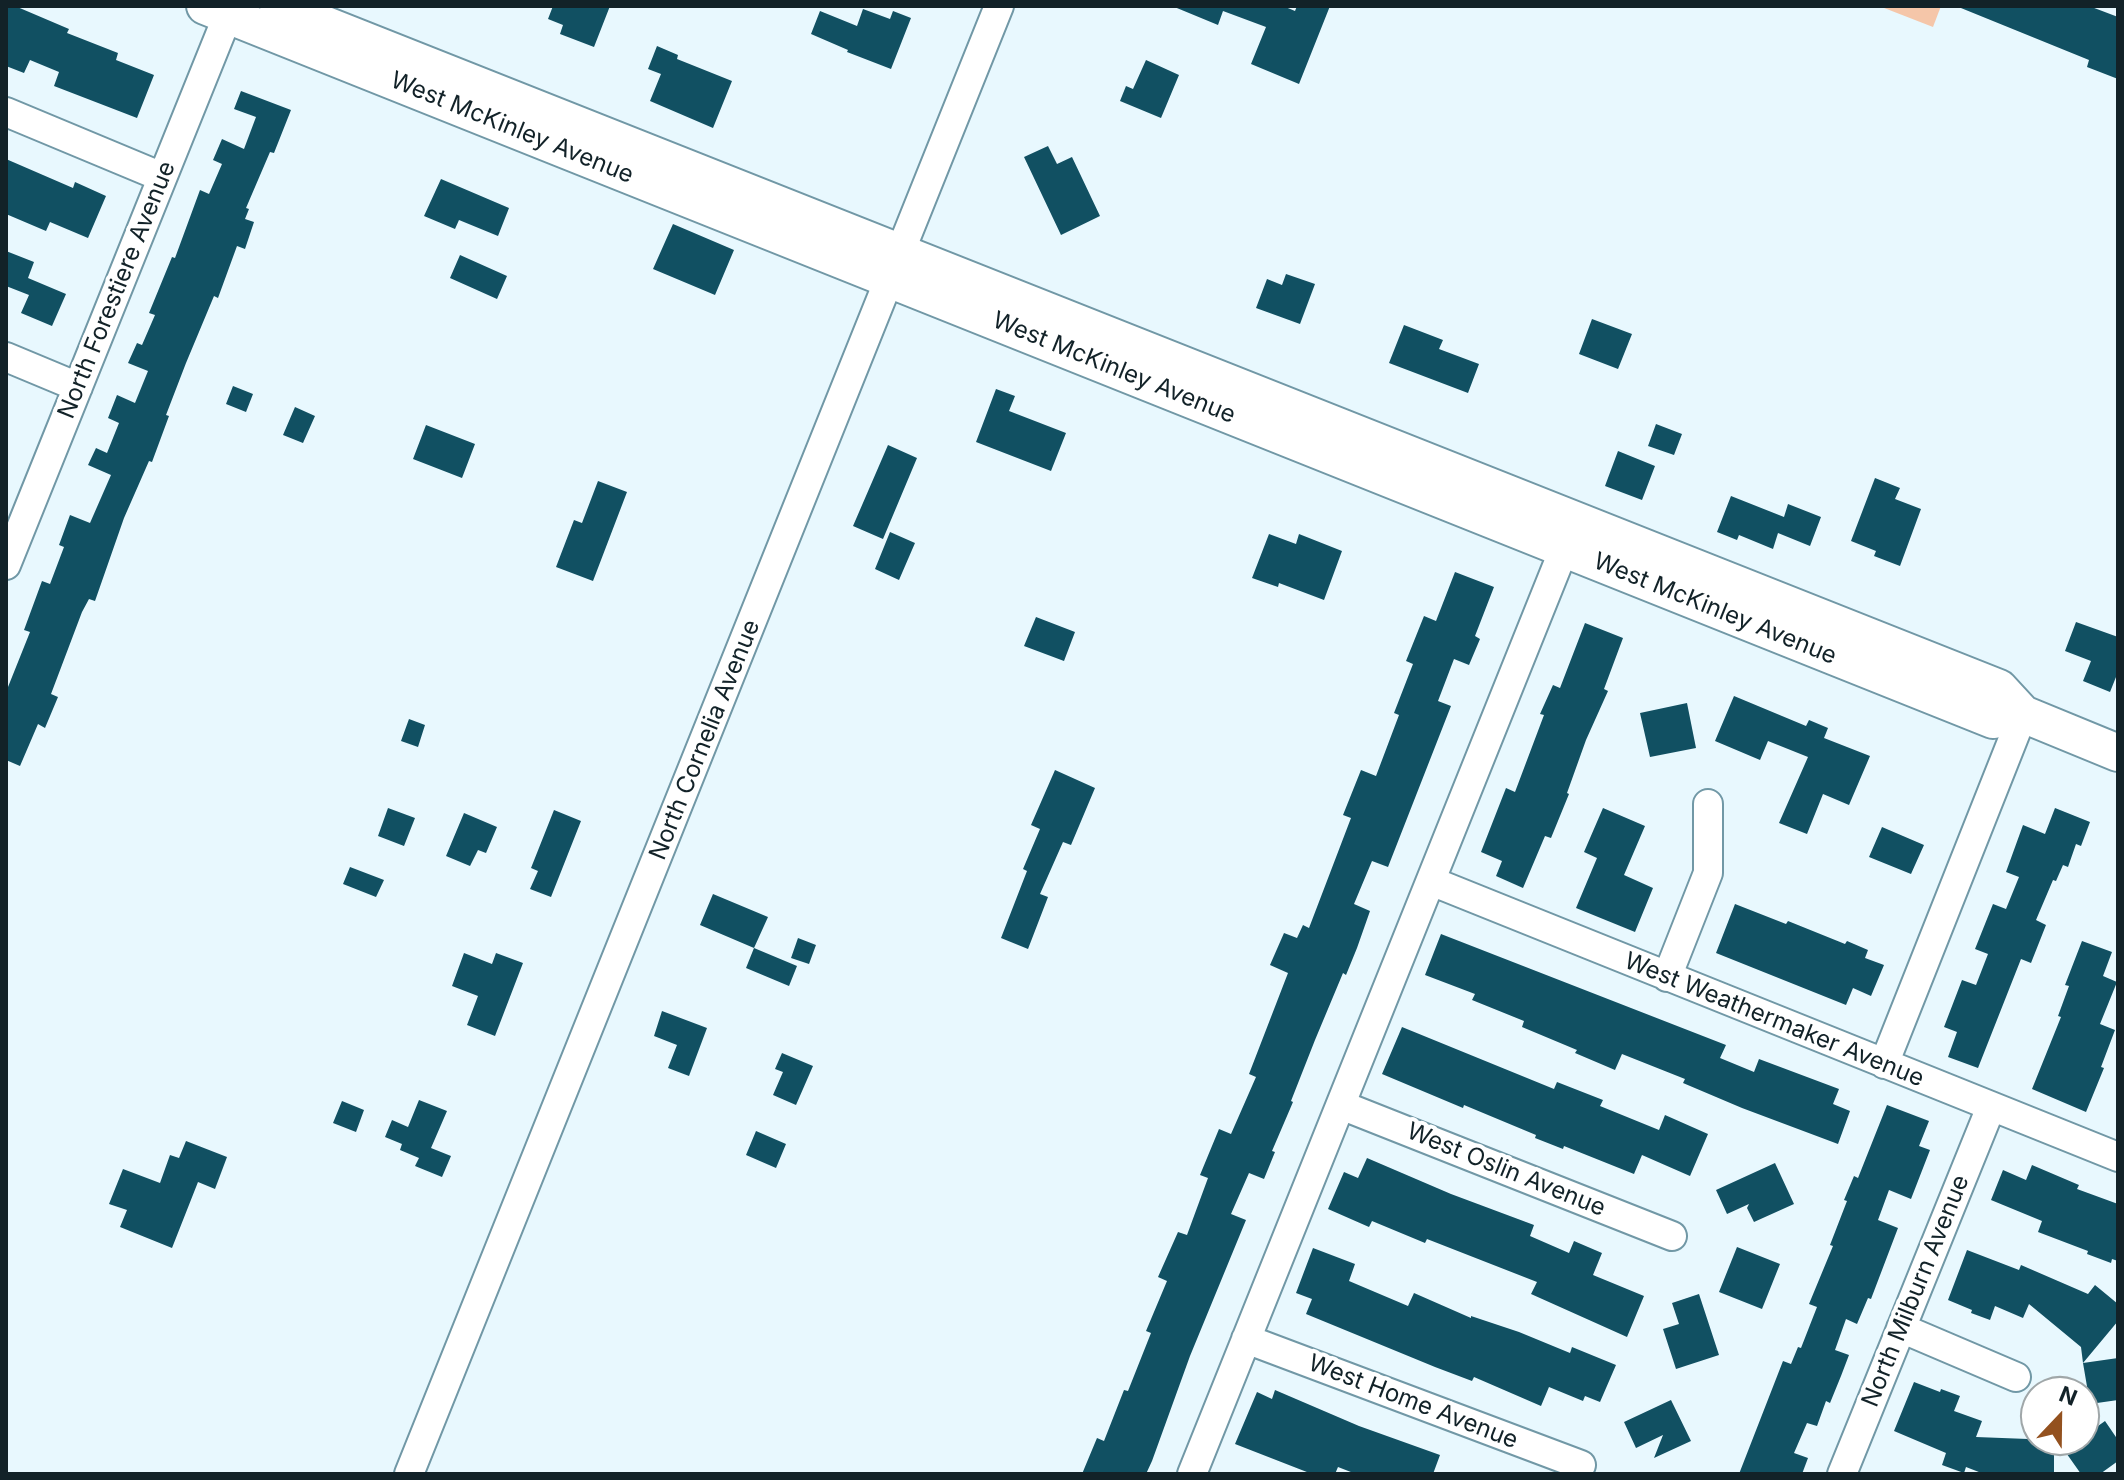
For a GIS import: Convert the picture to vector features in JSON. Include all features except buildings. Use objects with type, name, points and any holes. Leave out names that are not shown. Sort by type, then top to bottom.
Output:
[{"type":"main road","name":"West McKinley Avenue","points":[[278,6],[1564,549],[1993,720],[2023,714]]},
{"type":"main road","name":"West McKinley Avenue","points":[[216,10],[1999,688],[2023,714],[2118,753]]},
{"type":"street","name":"North Cornelia Avenue","points":[[409,1474],[999,6]]},
{"type":"street","name":"North Forestiere Avenue","points":[[6,565],[162,177],[216,10]]},
{"type":"street","points":[[6,112],[162,177]]},
{"type":"street","points":[[6,357],[78,387]]},
{"type":"street","points":[[1192,1474],[1564,549]]},
{"type":"street","points":[[1884,1064],[2023,714]]},
{"type":"street","points":[[1667,977],[1708,873],[1708,804]]},
{"type":"street","name":"West Weathermaker Avenue","points":[[1431,881],[1991,1107],[2116,1149]]},
{"type":"street","name":"West Oslin Avenue","points":[[1341,1105],[1672,1236]]},
{"type":"street","name":"North Milburn Avenue","points":[[1842,1474],[1991,1107]]},
{"type":"street","points":[[1901,1328],[2016,1377]]},
{"type":"street","name":"West Home Avenue","points":[[1246,1339],[1581,1465]]},
{"type":"shaded area","points":[[1879,6],[1941,6],[1933,27]]}]
